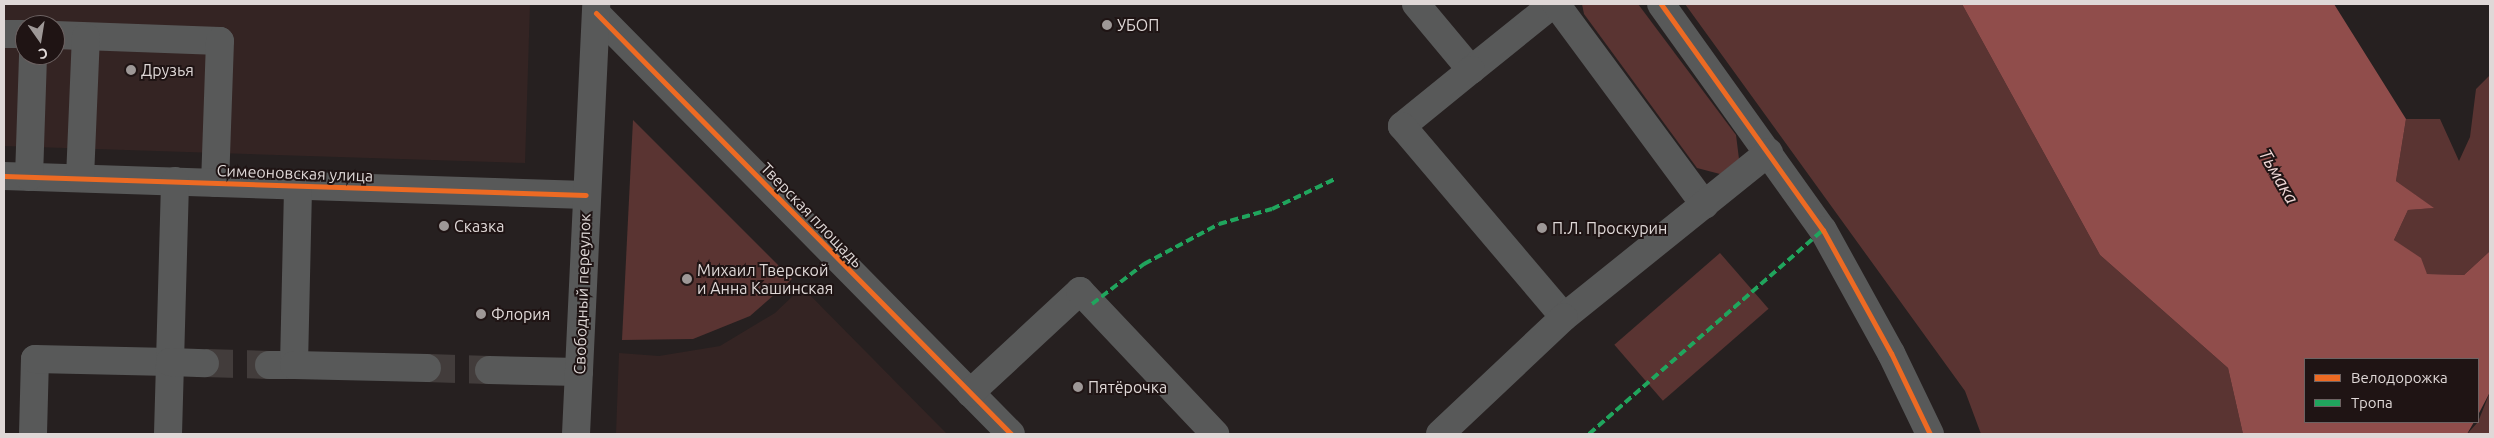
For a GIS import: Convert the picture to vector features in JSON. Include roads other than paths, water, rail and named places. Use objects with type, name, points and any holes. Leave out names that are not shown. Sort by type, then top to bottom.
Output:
[{"type":"street","points":[[1416,4],[1471,70]]},
{"type":"street","points":[[1564,317],[1402,126],[1471,70],[1555,4],[1705,205]]},
{"type":"street","points":[[1661,4],[1769,152],[1823,230],[1891,352],[1930,434]]},
{"type":"street","name":"Свободный переулок","points":[[576,434],[596,8]]},
{"type":"street","name":"Тверская площадь","points":[[596,8],[1011,434]]},
{"type":"street","points":[[65,36],[220,41],[216,183]]},
{"type":"street","points":[[80,178],[86,37]]},
{"type":"street","points":[[16,176],[32,65]]},
{"type":"street","points":[[1440,434],[1564,317],[1769,152]]},
{"type":"street","name":"Симеоновская улица","points":[[16,176],[586,195]]},
{"type":"street","points":[[168,434],[175,181]]},
{"type":"street","points":[[298,186],[281,365],[426,368]]},
{"type":"street","points":[[970,393],[1080,291],[1215,434]]},
{"type":"street","points":[[33,434],[35,359],[205,363]]},
{"type":"street","points":[[490,370],[579,372]]},
{"type":"water","name":"Тьмака","points":[[1962,4],[2334,4],[2406,119],[2396,181],[2434,208],[2408,210],[2394,240],[2421,258],[2427,274],[2464,275],[2490,251],[2490,392],[2479,413],[2479,358],[2304,358],[2304,423],[2473,423],[2467,434],[2243,434],[2228,368],[2100,255]]},
{"type":"tunnel","points":[[205,363],[269,365]]},
{"type":"tunnel","points":[[427,368],[489,370]]},
{"type":"place","name":"УБОП","points":[[1107,25]]},
{"type":"place","name":"Друзья","points":[[131,70]]},
{"type":"place","name":"Сказка","points":[[444,226]]},
{"type":"place","name":"П.Л. Проскурин","points":[[1542,228]]},
{"type":"place","name":"Михаил Тверской и Анна Кашинская","points":[[687,279]]},
{"type":"place","name":"Флория","points":[[481,314]]},
{"type":"place","name":"Пятёрочка","points":[[1078,387]]}]
